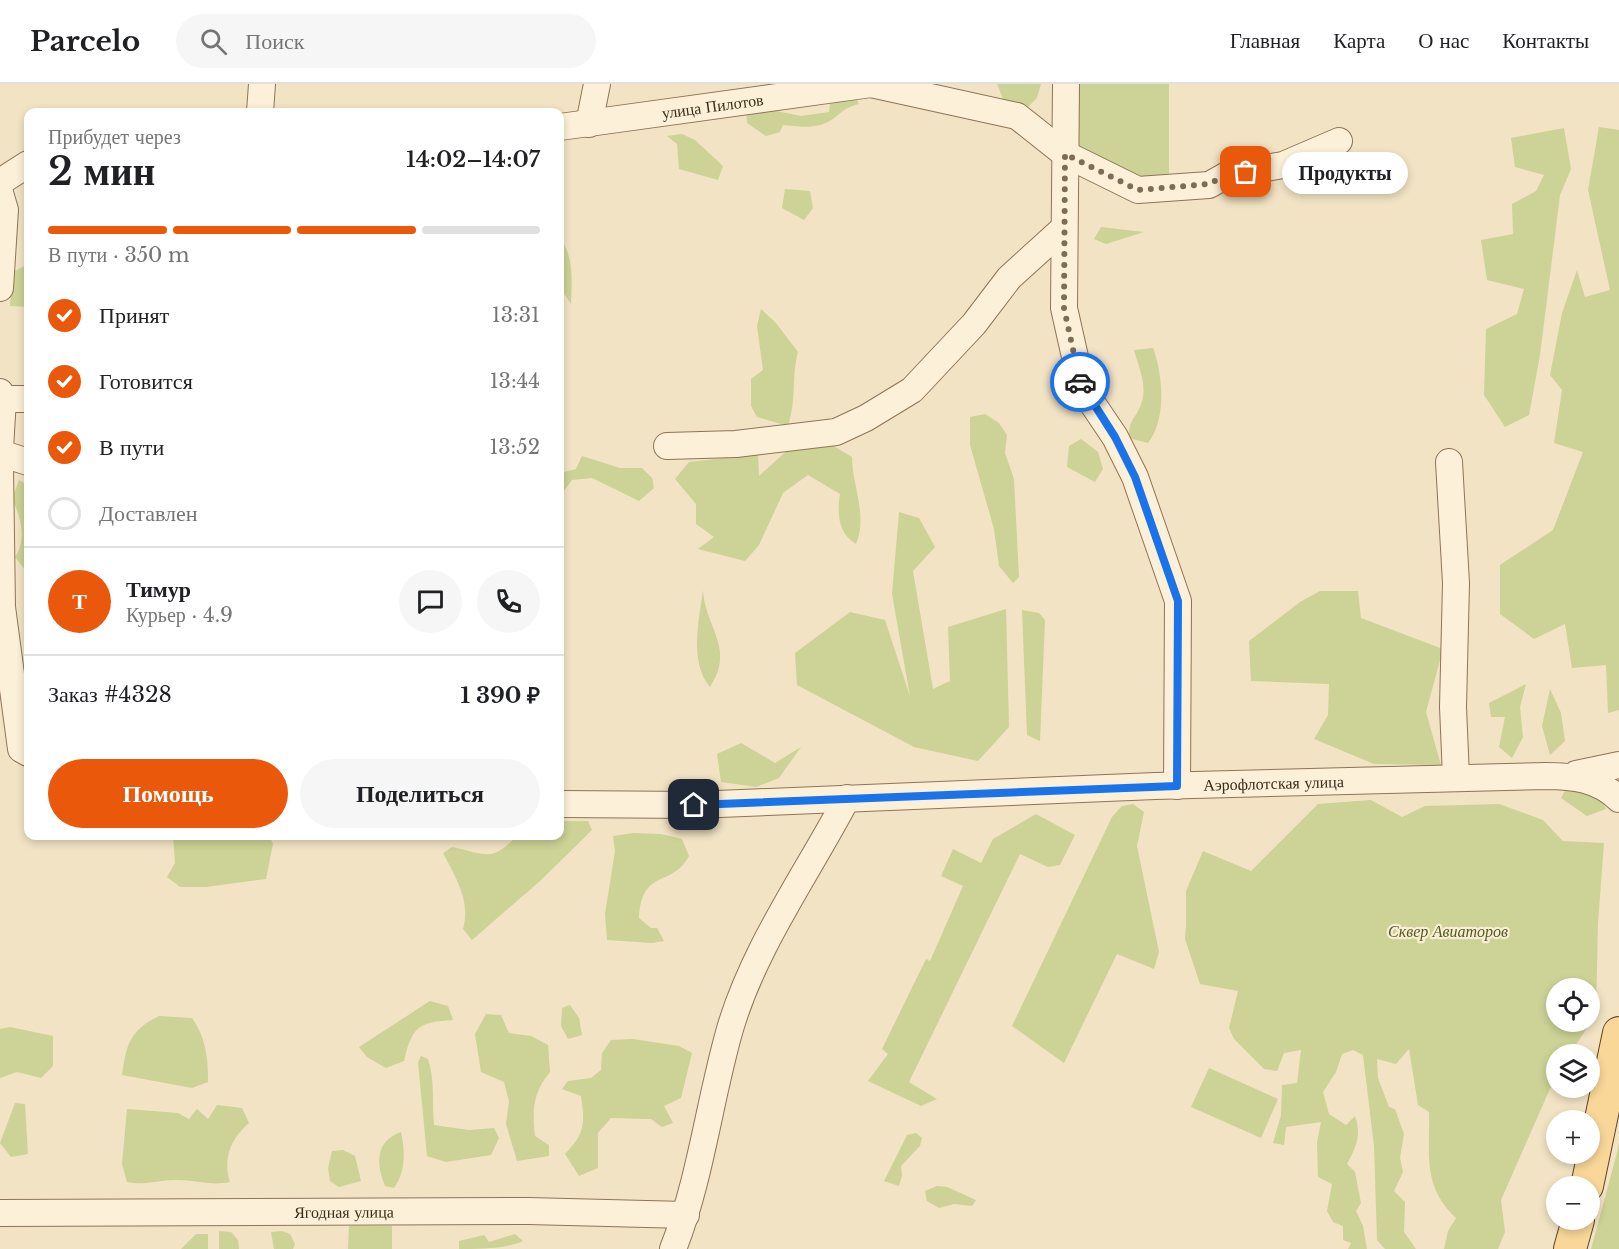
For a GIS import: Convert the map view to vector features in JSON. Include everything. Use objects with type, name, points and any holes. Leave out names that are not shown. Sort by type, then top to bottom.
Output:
[{"type":"main road","points":[[1589,1176],[1619,1034]]},
{"type":"main road","points":[[1570,1249],[1575,1230]]},
{"type":"street","points":[[260,108],[262,84]]},
{"type":"street","points":[[589,124],[597,84]]},
{"type":"street","name":"улица Пилотов","points":[[564,127],[871,84],[1017,116],[1065,154],[1138,190],[1209,184],[1227,175],[1283,165],[1339,141]]},
{"type":"street","points":[[1066,84],[1064,308],[1082,388],[1115,437],[1135,477],[1178,601],[1177,786]]},
{"type":"street","points":[[0,182],[24,167]]},
{"type":"street","points":[[0,194],[4,210],[0,288]]},
{"type":"street","points":[[667,446],[736,444],[836,432],[866,418],[912,390],[974,324],[1009,278],[1065,228]]},
{"type":"street","points":[[24,398],[1,395],[0,451],[24,460]]},
{"type":"street","points":[[1449,462],[1456,583],[1453,707],[1456,777]]},
{"type":"street","points":[[0,468],[2,607],[21,749],[24,751]]},
{"type":"street","name":"Аэрофлотская улица","points":[[1555,776],[1619,765]]},
{"type":"street","name":"Аэрофлотская улица","points":[[564,804],[694,805],[1177,786],[1555,776],[1585,779],[1601,785],[1619,799]]},
{"type":"street","points":[[673,1249],[686,1215],[731,1028],[754,968],[847,798]]},
{"type":"street","name":"Ягодная улица","points":[[0,1213],[528,1211],[686,1215]]},
{"type":"green space","points":[[997,84],[1041,84],[1037,98],[1028,107],[1005,104]]},
{"type":"green space","points":[[1078,84],[1169,84],[1169,180],[1138,181],[1101,165],[1072,142]]},
{"type":"green space","points":[[855,96],[859,104],[848,108],[821,125],[804,127],[783,125],[780,132],[766,136],[747,123],[746,111],[767,109],[801,116],[829,112],[830,104]]},
{"type":"green space","points":[[1599,127],[1619,130],[1619,710],[1608,713],[1606,665],[1572,668],[1565,624],[1534,639],[1500,614],[1500,565],[1553,530],[1583,452],[1554,443],[1562,390],[1550,375],[1562,313],[1577,270],[1585,297],[1610,290],[1588,190]]},
{"type":"green space","points":[[1564,128],[1571,169],[1560,195],[1540,355],[1529,415],[1505,427],[1484,395],[1486,329],[1517,314],[1524,289],[1487,280],[1481,240],[1513,234],[1512,204],[1536,191],[1544,175],[1515,167],[1511,138]]},
{"type":"green space","points":[[682,134],[695,140],[723,166],[718,180],[679,169],[677,144],[667,136]]},
{"type":"green space","points":[[785,189],[810,191],[813,208],[804,220],[782,208]]},
{"type":"green space","points":[[1101,227],[1144,232],[1106,244],[1094,239]]},
{"type":"green space","points":[[564,244],[570,261],[572,278],[571,304],[564,294]]},
{"type":"green space","points":[[24,266],[24,307],[10,306],[13,272]]},
{"type":"green space","points":[[761,309],[776,323],[798,352],[788,426],[757,417],[751,406],[751,379],[763,370],[757,326]]},
{"type":"green space","points":[[1153,348],[1161,384],[1161,410],[1154,433],[1148,443],[1129,438],[1129,432],[1144,393],[1134,350]]},
{"type":"green space","points":[[985,414],[999,423],[1007,435],[1005,453],[1014,479],[1019,577],[1013,583],[999,566],[994,529],[970,445],[970,417]]},
{"type":"green space","points":[[1081,439],[1098,452],[1103,469],[1095,482],[1067,467],[1069,446]]},
{"type":"green space","points":[[832,445],[852,457],[860,511],[856,544],[842,529],[839,509],[840,494],[808,475],[783,493],[759,545],[745,561],[698,549],[714,537],[696,524],[696,504],[675,479],[689,462],[758,454],[759,476],[791,447]]},
{"type":"green space","points":[[582,456],[620,468],[642,468],[652,478],[654,488],[639,501],[592,478],[572,480],[564,491],[564,472],[576,469]]},
{"type":"green space","points":[[19,480],[24,483],[24,569],[15,557],[22,535],[18,513],[12,499]]},
{"type":"green space","points":[[899,512],[919,518],[935,547],[913,571],[933,689],[950,681],[948,627],[1006,609],[1009,727],[978,761],[914,747],[797,685],[795,653],[850,612],[885,620],[910,696],[892,594]]},
{"type":"green space","points":[[703,590],[720,649],[717,673],[710,687],[699,666],[697,640]]},
{"type":"green space","points":[[1320,591],[1358,591],[1361,618],[1443,649],[1426,712],[1441,765],[1374,764],[1314,739],[1328,715],[1329,684],[1251,681],[1249,641],[1300,602]]},
{"type":"green space","points":[[1022,610],[1039,613],[1045,620],[1040,741],[1027,735]]},
{"type":"green space","points":[[1526,684],[1520,707],[1523,737],[1512,758],[1499,747],[1505,717],[1491,717],[1489,703]]},
{"type":"green space","points":[[1550,689],[1561,713],[1565,741],[1550,755],[1542,726]]},
{"type":"green space","points":[[741,743],[775,763],[801,747],[779,778],[756,787],[721,782],[717,754]]},
{"type":"green space","points":[[1568,785],[1599,794],[1606,809],[1587,816],[1561,798]]},
{"type":"green space","name":"Сквер Авиаторов","points":[[1371,800],[1402,817],[1425,806],[1499,804],[1543,820],[1563,841],[1604,843],[1597,978],[1546,978],[1546,1032],[1584,1032],[1576,1044],[1546,1044],[1546,1098],[1501,1200],[1505,1232],[1498,1249],[1444,1249],[1448,1231],[1456,1218],[1445,1206],[1433,1182],[1429,1156],[1429,1112],[1418,1105],[1409,1049],[1396,1064],[1377,1059],[1378,1078],[1389,1107],[1395,1109],[1404,1134],[1400,1158],[1403,1172],[1394,1191],[1405,1202],[1404,1232],[1416,1249],[1385,1249],[1377,1240],[1374,1146],[1363,1055],[1353,1050],[1342,1054],[1336,1072],[1323,1092],[1329,1114],[1346,1125],[1355,1116],[1357,1123],[1357,1141],[1347,1164],[1355,1172],[1361,1203],[1356,1211],[1363,1226],[1367,1249],[1348,1249],[1351,1243],[1343,1240],[1343,1226],[1333,1222],[1327,1211],[1332,1184],[1318,1177],[1317,1142],[1321,1122],[1286,1127],[1284,1145],[1273,1143],[1281,1115],[1282,1085],[1297,1083],[1301,1050],[1284,1053],[1277,1071],[1264,1069],[1234,1039],[1229,1028],[1238,991],[1200,984],[1185,939],[1186,891],[1203,851],[1251,871],[1318,804]]},
{"type":"green space","points":[[1133,804],[1144,812],[1137,846],[1159,952],[1154,969],[1117,954],[1064,1063],[1012,1026],[1112,817],[1122,806]]},
{"type":"green space","points":[[1036,814],[1075,835],[1060,865],[1048,867],[1020,854],[909,1082],[937,1099],[921,1106],[868,1081],[888,1054],[882,1049],[926,959],[930,961],[963,886],[941,876],[953,849],[981,863],[993,839]]},
{"type":"green space","points":[[564,821],[588,821],[592,830],[539,882],[472,940],[463,929],[465,909],[461,890],[443,853],[452,847],[487,854],[494,853],[513,840],[564,840]]},
{"type":"green space","points":[[633,833],[661,834],[682,839],[689,856],[682,866],[651,885],[641,902],[639,918],[651,928],[657,928],[664,941],[652,943],[607,940],[605,914],[615,851],[613,836]]},
{"type":"green space","points":[[173,840],[271,840],[273,844],[266,879],[206,887],[180,887],[167,877],[175,863]]},
{"type":"green space","points":[[430,1001],[448,1006],[453,1020],[432,1022],[418,1028],[410,1041],[404,1061],[386,1068],[367,1057],[359,1047]]},
{"type":"green space","points":[[570,1005],[579,1018],[582,1035],[568,1039],[561,1026],[562,1008]]},
{"type":"green space","points":[[486,1014],[501,1015],[509,1033],[531,1036],[548,1045],[550,1072],[537,1094],[534,1118],[535,1136],[549,1145],[549,1156],[517,1161],[506,1124],[509,1101],[504,1082],[481,1072],[475,1034]]},
{"type":"green space","points":[[159,1016],[192,1018],[205,1048],[208,1082],[192,1088],[122,1075],[125,1055],[131,1039],[149,1021]]},
{"type":"green space","points":[[10,1027],[53,1036],[53,1066],[41,1078],[17,1072],[0,1078],[0,1029]]},
{"type":"green space","points":[[633,1039],[679,1046],[692,1053],[681,1098],[664,1106],[673,1123],[662,1127],[651,1119],[611,1118],[598,1133],[598,1168],[579,1176],[565,1154],[582,1128],[581,1096],[562,1089],[568,1081],[591,1078],[601,1070],[602,1053],[611,1040]]},
{"type":"green space","points":[[421,1056],[428,1059],[430,1067],[434,1125],[469,1130],[494,1128],[499,1138],[491,1155],[446,1162],[427,1156],[418,1062]]},
{"type":"green space","points":[[1209,1068],[1278,1099],[1261,1138],[1191,1107]]},
{"type":"green space","points":[[15,1103],[25,1104],[28,1154],[11,1157],[0,1143]]},
{"type":"green space","points":[[217,1105],[242,1108],[249,1123],[237,1136],[230,1150],[227,1165],[230,1182],[171,1180],[127,1182],[122,1164],[127,1109],[178,1113],[189,1119],[197,1109],[208,1119]]},
{"type":"green space","points":[[401,1132],[404,1161],[401,1175],[394,1188],[385,1186],[380,1170],[380,1154],[386,1141]]},
{"type":"green space","points":[[916,1133],[922,1138],[920,1146],[901,1166],[902,1176],[899,1186],[884,1181],[907,1135]]},
{"type":"green space","points":[[1619,1142],[1619,1249],[1591,1249],[1596,1230],[1600,1230],[1600,1216]]},
{"type":"green space","points":[[343,1150],[355,1156],[361,1181],[339,1187],[330,1181],[328,1168],[332,1151]]},
{"type":"green space","points":[[937,1186],[947,1187],[976,1200],[972,1206],[954,1204],[939,1208],[927,1201],[925,1191]]},
{"type":"green space","points":[[349,1226],[392,1226],[392,1249],[348,1249]]},
{"type":"green space","points":[[219,1231],[231,1232],[238,1240],[239,1249],[219,1249]]},
{"type":"green space","points":[[282,1231],[290,1234],[295,1244],[293,1249],[274,1249],[271,1232]]},
{"type":"green space","points":[[196,1234],[208,1234],[208,1249],[181,1249]]},
{"type":"green space","points":[[515,1234],[523,1241],[500,1247],[459,1249],[459,1241],[484,1235],[489,1242]]},
{"type":"way so far","points":[[1080,382],[1064,308],[1065,154],[1138,190],[1209,184],[1227,175],[1246,172]]},
{"type":"place","name":"Продукты","points":[[1246,172]]},
{"type":"route","points":[[694,805],[1177,786],[1178,601],[1159,552],[1135,477],[1115,437],[1080,382]]}]
